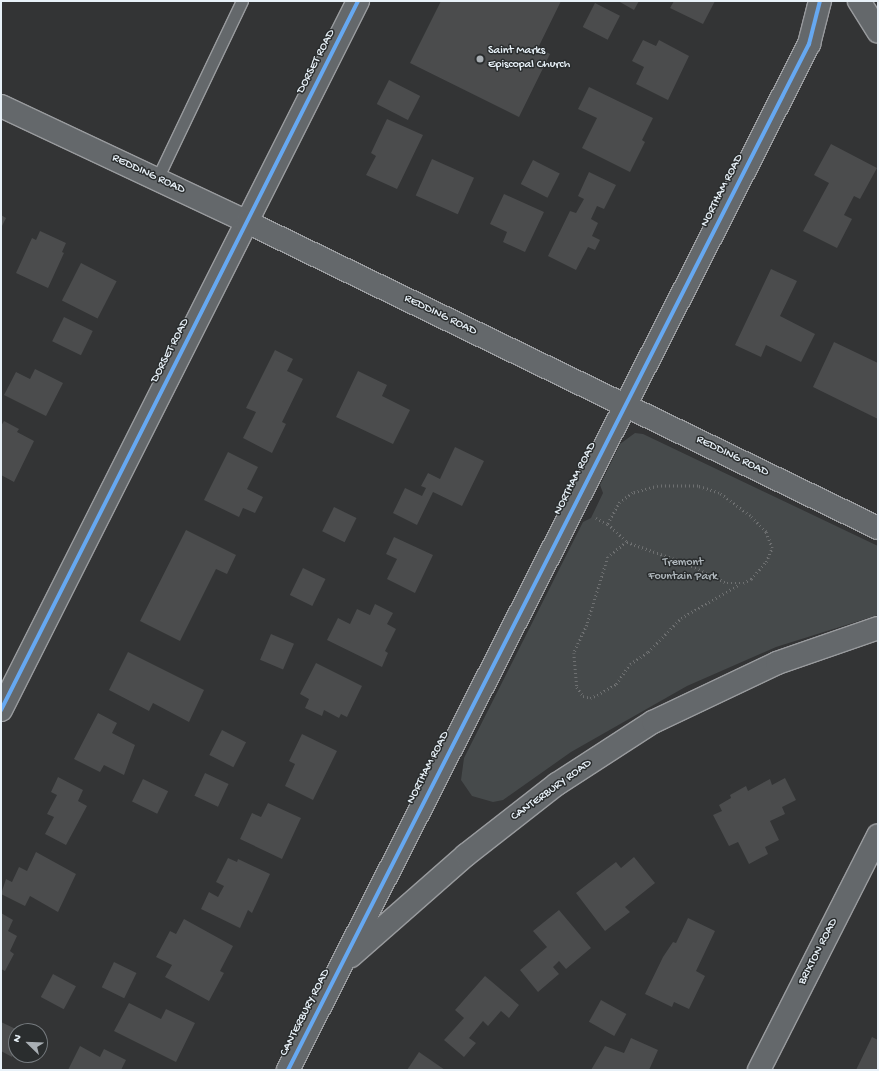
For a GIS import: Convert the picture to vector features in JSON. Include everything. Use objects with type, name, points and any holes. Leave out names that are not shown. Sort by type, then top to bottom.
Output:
[{"type":"street","name":"DORSET ROAD","points":[[1,710],[358,1]]},
{"type":"street","name":"NORTHAM ROAD","points":[[342,964],[809,44],[820,1]]},
{"type":"street","points":[[859,1],[878,30]]},
{"type":"street","name":"REDDING ROAD","points":[[1,106],[248,222],[878,528]]},
{"type":"street","name":"CANTERBURY ROAD","points":[[288,1070],[342,964],[472,850],[557,784],[653,722],[777,663],[878,628]]},
{"type":"street","name":"BRIXTON ROAD","points":[[759,1070],[878,835]]},
{"type":"lane","points":[[157,179],[242,1]]},
{"type":"path","points":[[608,524],[620,502],[644,489],[685,485],[719,492],[750,516],[766,532],[772,548],[766,562],[750,579],[681,618],[648,652],[630,664],[616,684],[597,695],[583,696],[577,687],[574,653],[590,619],[608,557],[627,542]]},
{"type":"path","points":[[592,516],[608,524],[627,542],[688,564],[717,579],[741,583]]},
{"type":"green space","name":"Tremont Fountain Park","points":[[635,433],[643,434],[878,546],[878,615],[776,647],[687,686],[571,752],[503,800],[493,802],[472,796],[461,780],[464,758],[583,522],[591,518],[603,493],[600,485],[620,444]]},
{"type":"building","name":"Saint Marks Episcopal Church","points":[[441,1],[561,1],[538,48],[550,54],[519,117],[410,63]]},
{"type":"building","points":[[618,1],[639,1],[634,10]]},
{"type":"building","points":[[674,1],[715,1],[703,24],[670,8]]},
{"type":"building","points":[[595,3],[620,16],[608,40],[583,27]]},
{"type":"building","points":[[643,40],[656,46],[659,40],[689,56],[668,100],[636,84],[644,67],[632,61]]},
{"type":"building","points":[[389,80],[420,96],[408,120],[377,104]]},
{"type":"building","points":[[589,87],[653,118],[642,140],[645,142],[630,172],[582,148],[597,118],[578,109]]},
{"type":"building","points":[[387,119],[423,135],[397,189],[366,175],[376,156],[371,153]]},
{"type":"building","points":[[831,144],[877,168],[860,199],[854,196],[844,215],[852,219],[837,248],[803,231],[829,183],[814,175]]},
{"type":"building","points":[[432,159],[474,178],[458,214],[416,196]]},
{"type":"building","points":[[533,160],[560,174],[547,198],[521,184]]},
{"type":"building","points":[[589,172],[616,185],[604,209],[597,206],[591,219],[598,223],[592,236],[600,240],[595,250],[588,247],[576,270],[548,256],[570,211],[576,213],[584,199],[578,196]]},
{"type":"building","points":[[504,194],[544,212],[525,252],[503,242],[507,232],[490,224]]},
{"type":"building","points":[[1,215],[6,218],[1,228]]},
{"type":"building","points":[[40,231],[66,243],[62,252],[64,253],[48,288],[16,273],[32,238],[36,240]]},
{"type":"building","points":[[81,263],[117,281],[98,319],[62,300]]},
{"type":"building","points":[[771,269],[797,281],[780,316],[815,334],[801,362],[766,345],[761,357],[735,345]]},
{"type":"building","points":[[64,317],[93,331],[81,355],[52,341]]},
{"type":"building","points":[[834,342],[878,363],[878,419],[813,387]]},
{"type":"building","points":[[275,350],[293,359],[287,371],[303,379],[282,422],[286,424],[272,453],[243,438],[256,412],[246,408]]},
{"type":"building","points":[[35,369],[63,383],[46,416],[4,395],[16,372],[30,379]]},
{"type":"building","points":[[358,371],[387,385],[382,396],[410,410],[393,444],[336,417]]},
{"type":"building","points":[[4,421],[19,429],[17,432],[34,441],[14,482],[1,475],[1,426]]},
{"type":"building","points":[[455,447],[484,461],[462,506],[433,492],[417,525],[393,513],[405,488],[422,496],[426,488],[421,486],[428,473],[440,479]]},
{"type":"building","points":[[228,452],[258,467],[247,489],[263,497],[255,513],[243,508],[239,517],[204,500]]},
{"type":"building","points":[[334,507],[356,518],[345,542],[322,531]]},
{"type":"building","points":[[186,530],[236,555],[227,574],[216,569],[180,641],[140,621]]},
{"type":"building","points":[[394,537],[433,555],[415,593],[387,579],[397,559],[386,554]]},
{"type":"building","points":[[303,568],[325,579],[312,606],[290,595]]},
{"type":"building","points":[[375,604],[393,613],[387,624],[396,629],[385,651],[388,653],[382,667],[327,640],[338,618],[350,624],[357,609],[370,615]]},
{"type":"building","points":[[271,634],[294,644],[283,670],[260,660]]},
{"type":"building","points":[[128,652],[204,690],[189,722],[153,703],[149,711],[109,690]]},
{"type":"building","points":[[316,663],[362,686],[347,717],[341,714],[339,718],[324,710],[322,716],[305,708],[309,699],[300,694]]},
{"type":"building","points":[[98,713],[117,723],[112,733],[135,745],[124,775],[104,765],[100,772],[74,759]]},
{"type":"building","points":[[222,730],[246,742],[233,767],[209,755]]},
{"type":"building","points":[[302,734],[337,751],[313,800],[285,786],[295,764],[289,761]]},
{"type":"building","points":[[205,773],[229,784],[218,807],[194,796]]},
{"type":"building","points":[[58,777],[83,790],[78,801],[87,806],[66,845],[45,834],[54,817],[47,814],[57,795],[51,792]]},
{"type":"building","points":[[785,778],[796,800],[782,807],[785,814],[770,821],[779,840],[765,847],[768,854],[749,864],[738,842],[729,846],[713,815],[722,811],[719,805],[731,798],[730,795],[746,786],[748,791],[770,779],[772,785]]},
{"type":"building","points":[[143,779],[168,791],[157,814],[132,801]]},
{"type":"building","points":[[268,803],[301,818],[282,859],[240,839],[252,813],[261,817]]},
{"type":"building","points":[[36,852],[76,874],[58,912],[30,896],[25,906],[1,894],[6,879],[12,882],[19,867],[27,871]]},
{"type":"building","points":[[634,857],[655,883],[625,907],[630,912],[605,931],[576,893],[616,862],[621,868]]},
{"type":"building","points":[[228,858],[237,862],[238,859],[270,874],[252,913],[248,910],[240,928],[201,909],[209,892],[218,897],[224,886],[216,882]]},
{"type":"building","points":[[559,910],[591,948],[566,969],[559,961],[553,967],[559,974],[538,992],[520,970],[547,947],[533,931]]},
{"type":"building","points":[[1,913],[13,920],[8,931],[17,936],[10,951],[14,954],[5,971],[1,969]]},
{"type":"building","points":[[688,918],[715,931],[696,971],[705,976],[689,1009],[674,1002],[672,1007],[645,994],[663,957],[673,942],[676,943]]},
{"type":"building","points":[[184,919],[233,946],[220,971],[224,973],[209,1001],[165,977],[172,965],[156,957],[170,931],[176,934]]},
{"type":"building","points":[[114,962],[136,973],[124,998],[102,987]]},
{"type":"building","points":[[53,974],[76,986],[64,1009],[41,997]]},
{"type":"building","points":[[485,976],[519,1005],[509,1018],[501,1011],[488,1026],[483,1021],[469,1038],[476,1043],[464,1057],[444,1040],[464,1018],[455,1010]]},
{"type":"building","points":[[601,1000],[626,1014],[614,1036],[589,1022]]},
{"type":"building","points":[[129,1003],[161,1019],[166,1009],[195,1023],[176,1062],[114,1031]]},
{"type":"building","points":[[1,1022],[8,1025],[8,1055],[1,1051]]},
{"type":"building","points":[[872,1037],[878,1040],[878,1070],[856,1070]]},
{"type":"building","points":[[631,1038],[658,1050],[649,1070],[591,1070],[605,1046],[624,1053]]},
{"type":"building","points":[[80,1046],[100,1057],[104,1049],[126,1060],[121,1070],[68,1070]]},
{"type":"building","points":[[419,1052],[445,1070],[407,1070]]},
{"type":"cycle path","points":[[1,710],[358,1]]},
{"type":"cycle path","points":[[288,1070],[809,44],[820,1]]},
{"type":"place","name":"Saint Marks Episcopal Church","points":[[480,59]]}]
